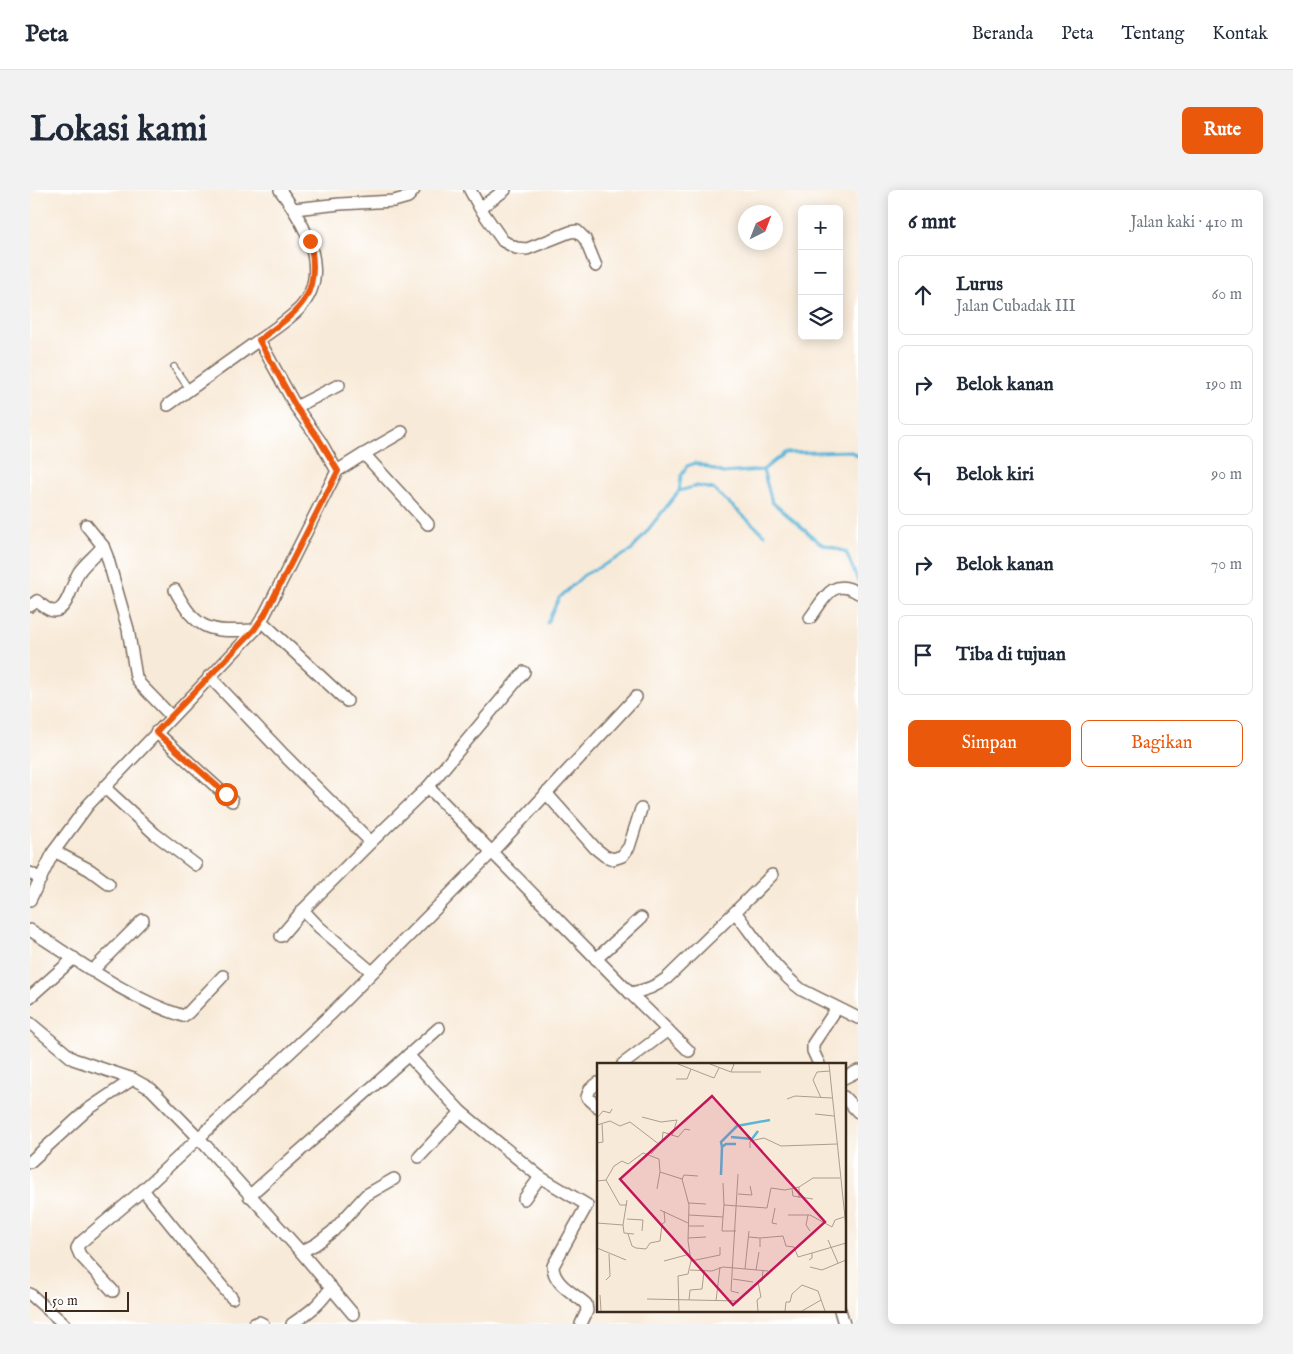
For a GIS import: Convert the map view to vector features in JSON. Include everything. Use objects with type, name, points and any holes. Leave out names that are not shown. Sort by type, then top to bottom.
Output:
[{"type":"street","points":[[168,405],[289,318],[300,308],[308,295],[314,267],[310,241],[294,209],[280,190]]},
{"type":"street","points":[[294,209],[340,204],[384,196],[408,197],[414,190]]},
{"type":"street","points":[[470,190],[503,241],[516,248],[528,249],[570,232],[577,232],[585,239],[596,266]]},
{"type":"street","points":[[480,208],[505,190]]},
{"type":"street","points":[[259,340],[296,407],[338,471]]},
{"type":"street","points":[[296,407],[339,385]]},
{"type":"street","points":[[30,900],[54,851],[88,804],[258,626],[338,471],[402,432]]},
{"type":"street","points":[[364,454],[428,524]]},
{"type":"street","points":[[86,525],[103,546],[128,629],[136,677],[140,684],[171,716]]},
{"type":"street","points":[[30,606],[37,601],[50,610],[61,609],[78,572],[103,546]]},
{"type":"street","points":[[810,618],[833,589],[844,586],[858,593]]},
{"type":"street","points":[[175,590],[192,617],[209,628],[216,631],[230,631],[258,626]]},
{"type":"street","points":[[258,626],[347,701]]},
{"type":"street","points":[[281,936],[303,910],[428,787],[524,672]]},
{"type":"street","points":[[209,676],[284,755],[371,842]]},
{"type":"street","points":[[112,1291],[80,1255],[77,1248],[80,1242],[143,1190],[330,1015],[492,852],[636,697]]},
{"type":"street","points":[[156,732],[232,801]]},
{"type":"street","points":[[104,787],[155,834],[196,865]]},
{"type":"street","points":[[428,787],[688,1051]]},
{"type":"street","points":[[546,793],[595,848],[605,856],[613,859],[624,854],[629,847],[641,809]]},
{"type":"street","points":[[54,851],[90,870],[108,884]]},
{"type":"street","points":[[30,873],[41,880]]},
{"type":"street","points":[[630,993],[660,984],[668,978],[772,875]]},
{"type":"street","points":[[303,910],[319,927],[372,972]]},
{"type":"street","points":[[735,912],[772,960],[795,985],[858,1018]]},
{"type":"street","points":[[596,959],[641,918]]},
{"type":"street","points":[[92,971],[143,920]]},
{"type":"street","points":[[30,930],[92,971],[129,992],[184,1016],[223,976]]},
{"type":"street","points":[[30,997],[74,958]]},
{"type":"street","points":[[819,1063],[812,1044],[837,1008]]},
{"type":"street","points":[[30,1024],[73,1059],[133,1079],[151,1089],[198,1137],[301,1252],[353,1314]]},
{"type":"street","points":[[249,1196],[439,1028]]},
{"type":"street","points":[[628,1063],[668,1030]]},
{"type":"street","points":[[408,1055],[461,1112],[540,1177],[587,1205],[553,1266],[553,1271],[560,1283],[586,1304],[587,1311],[581,1324]]},
{"type":"street","points":[[846,1077],[858,1071]]},
{"type":"street","points":[[30,1162],[88,1110],[133,1079]]},
{"type":"street","points":[[597,1084],[590,1089],[587,1097],[597,1106]]},
{"type":"street","points":[[846,1099],[858,1112]]},
{"type":"street","points":[[419,1157],[461,1112]]},
{"type":"street","points":[[524,1199],[540,1177]]},
{"type":"street","points":[[301,1252],[316,1244],[333,1230],[366,1195],[394,1178]]},
{"type":"street","points":[[143,1190],[232,1298]]},
{"type":"street","points":[[292,1324],[323,1300],[331,1287]]},
{"type":"street","points":[[30,1294],[64,1324]]},
{"type":"street","points":[[254,1324],[259,1322],[264,1324]]},
{"type":"lane","points":[[174,367],[189,389]]},
{"type":"waterway","points":[[679,491],[681,476],[687,466],[696,463],[723,473],[763,470],[784,453],[850,451],[858,456]]},
{"type":"waterway","points":[[763,470],[772,502],[820,543],[846,552],[858,581]]},
{"type":"waterway","points":[[547,623],[559,598],[584,575],[631,551],[679,491],[697,486],[713,489],[765,535]]},
{"type":"route","points":[[226,794],[156,732],[254,630],[265,614],[338,471],[296,407],[259,340],[300,308],[308,295],[314,267],[310,241]]}]
